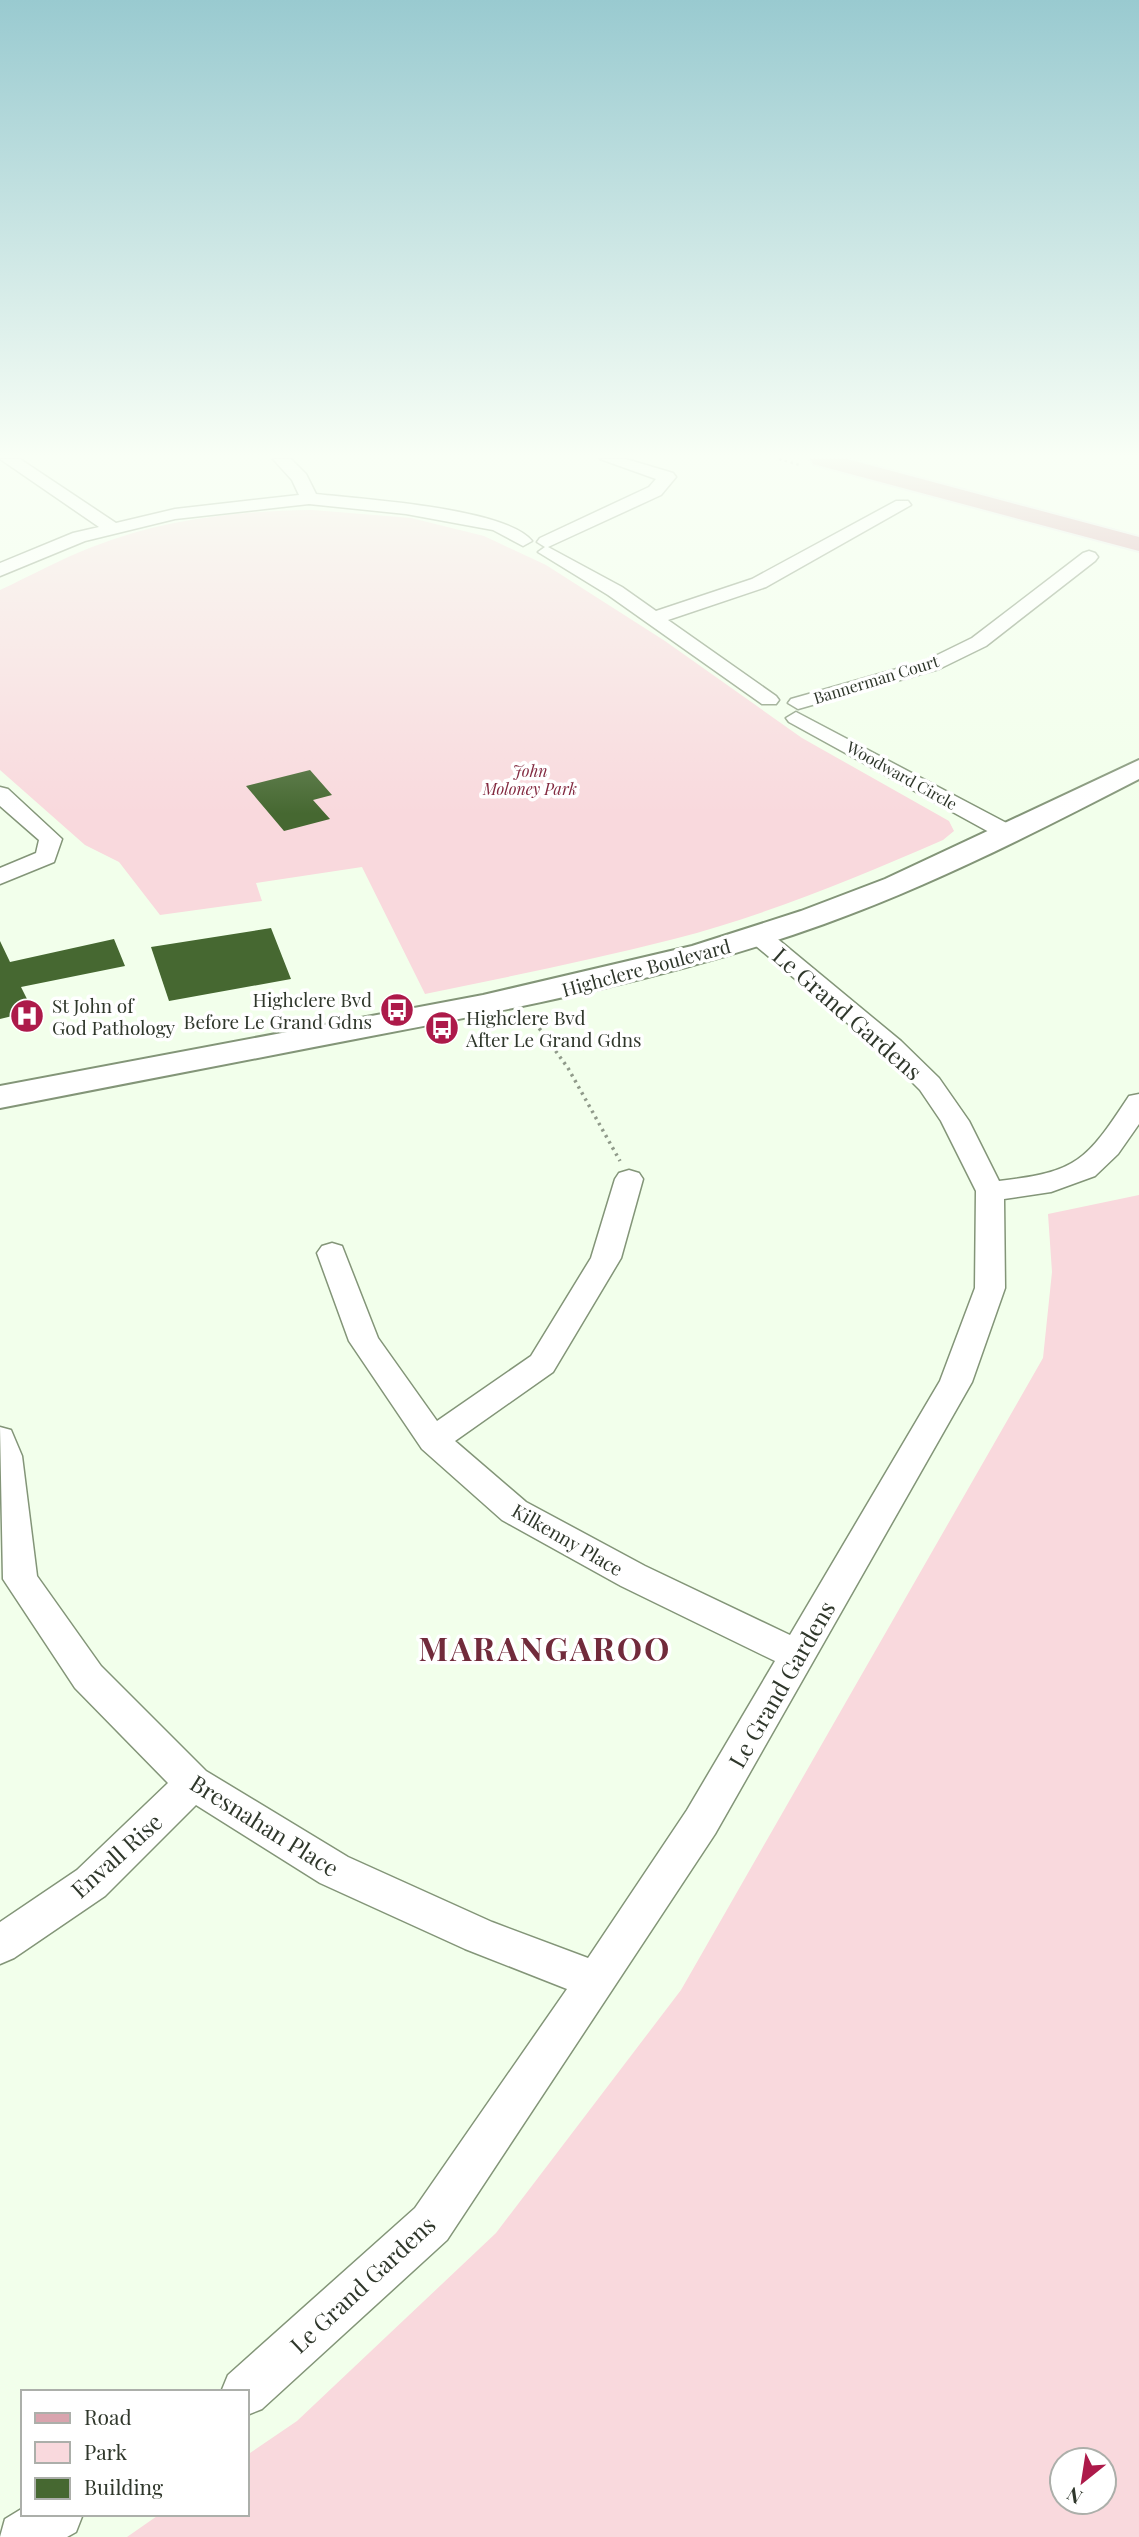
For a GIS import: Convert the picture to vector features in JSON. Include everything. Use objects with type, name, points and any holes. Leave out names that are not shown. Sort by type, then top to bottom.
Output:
[{"type":"street","name":"Woodward Circle","points":[[593,577],[769,700],[760,706],[763,714],[778,720],[797,710],[1008,833]]},
{"type":"street","points":[[655,618],[770,577]]},
{"type":"street","name":"Bannerman Court","points":[[797,710],[932,665],[979,642],[1063,577]]},
{"type":"street","name":"Highclere Boulevard","points":[[0,1097],[518,999],[630,974],[759,936],[856,901],[1008,833],[1139,768]]},
{"type":"street","points":[[0,794],[51,839],[46,857],[0,877]]},
{"type":"street","name":"Le Grand Gardens","points":[[247,2390],[431,2224],[597,1981],[701,1822],[956,1382],[990,1288],[990,1191],[955,1121],[930,1084],[892,1046],[759,936]]},
{"type":"street","points":[[990,1191],[1050,1183],[1084,1170],[1121,1131],[1139,1102]]},
{"type":"street","points":[[433,1440],[542,1364],[607,1258],[629,1179]]},
{"type":"street","name":"Kilkenny Place","points":[[332,1253],[364,1341],[433,1440],[514,1511],[632,1576],[797,1655]]},
{"type":"street","name":"Bresnahan Place","points":[[0,1439],[6,1456],[10,1584],[88,1677],[193,1783],[334,1870],[479,1936],[597,1981]]},
{"type":"street","name":"Envall Rise","points":[[0,1945],[91,1883],[193,1783]]},
{"type":"street","points":[[23,2537],[55,2516]]},
{"type":"path","points":[[518,999],[568,1068],[629,1179]]},
{"type":"green space","name":"John Moloney Park","points":[[27,577],[565,577],[665,641],[802,738],[949,821],[954,831],[943,840],[844,882],[709,929],[612,954],[425,994],[362,867],[256,883],[262,901],[160,915],[119,862],[85,845],[0,770],[0,590]]},
{"type":"green space","points":[[1139,1195],[1139,2537],[127,2537],[157,2516],[248,2516],[248,2454],[297,2421],[496,2233],[681,1990],[1043,1358],[1052,1272],[1048,1214]]},
{"type":"building","points":[[310,770],[332,795],[313,800],[330,819],[284,831],[246,786]]},
{"type":"building","points":[[271,928],[291,979],[169,1001],[151,947]]},
{"type":"building","points":[[114,939],[125,966],[21,987],[33,1011],[0,1019],[0,941],[10,962]]},
{"type":"place","name":"Highclere Bvd Before Le Grand Gdns","points":[[397,1010]]},
{"type":"place","name":"St John of God Pathology","points":[[27,1016]]},
{"type":"place","name":"Highclere Bvd After Le Grand Gdns","points":[[442,1028]]},
{"type":"district","name":"MARANGAROO","points":[[545,1647]]}]
